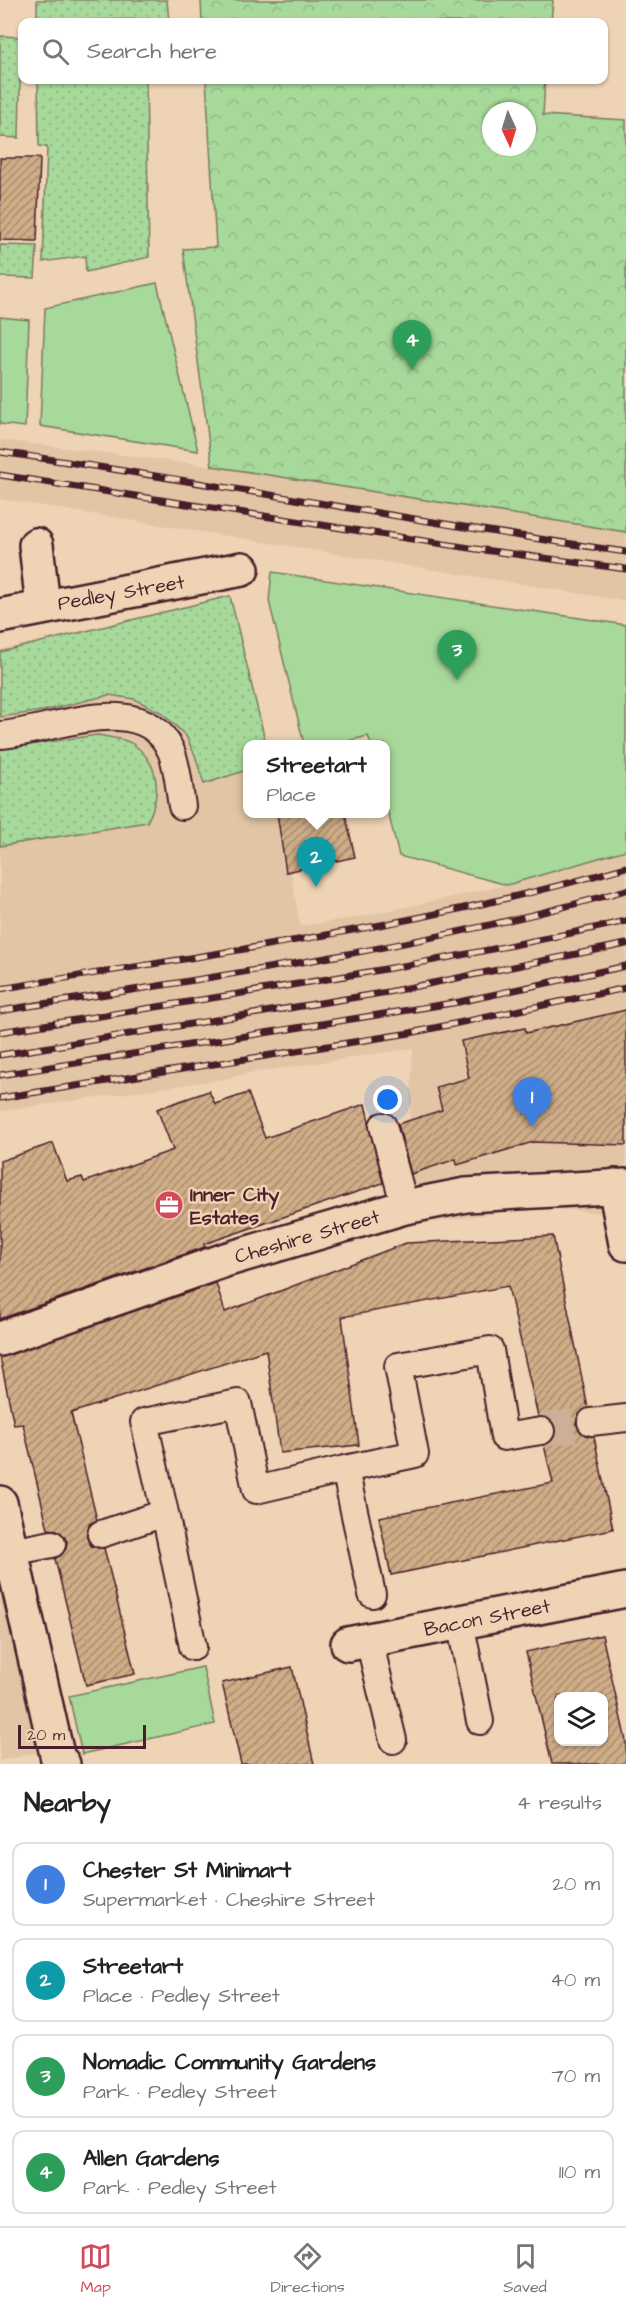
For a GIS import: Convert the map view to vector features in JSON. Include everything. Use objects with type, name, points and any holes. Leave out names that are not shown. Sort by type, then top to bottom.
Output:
[{"type":"street","points":[[36,545],[43,606]]},
{"type":"street","name":"Pedley Street","points":[[0,616],[242,569]]},
{"type":"street","points":[[620,1186],[626,1244]]},
{"type":"street","name":"Cheshire Street","points":[[0,1339],[225,1260],[405,1207],[466,1195],[620,1186]]},
{"type":"street","points":[[0,1503],[54,1762]]},
{"type":"street","name":"Bacon Street","points":[[358,1642],[626,1590]]},
{"type":"lane","points":[[0,735],[100,715],[130,720],[156,728],[171,751],[182,806]]},
{"type":"lane","points":[[383,1126],[405,1207]]},
{"type":"lane","points":[[193,1647],[144,1422],[238,1403],[256,1490],[415,1454],[398,1366],[490,1350],[504,1437],[541,1431]]},
{"type":"lane","points":[[591,1422],[626,1418]]},
{"type":"lane","points":[[345,1469],[372,1594]]},
{"type":"lane","points":[[101,1534],[165,1513]]},
{"type":"lane","points":[[11,1552],[52,1544]]},
{"type":"lane","points":[[460,1622],[480,1721]]},
{"type":"lane","points":[[358,1642],[393,1740]]},
{"type":"shaded area","points":[[0,440],[212,466],[626,532],[626,601],[0,499]]},
{"type":"shaded area","points":[[230,596],[265,740],[243,740],[243,818],[282,818],[300,926],[360,917],[507,885],[626,850],[626,1216],[542,1207],[405,1226],[413,1048],[232,1076],[232,1078],[0,1111],[0,650]]},
{"type":"shaded area","points":[[0,1521],[56,1748],[0,1761]]},
{"type":"green space","points":[[37,0],[167,0],[169,18],[37,18]]},
{"type":"green space","points":[[201,0],[553,0],[551,18],[202,18]]},
{"type":"green space","points":[[0,36],[18,37],[19,138],[0,137]]},
{"type":"green space","points":[[38,84],[146,84],[149,257],[86,272],[85,256],[43,262],[47,147],[39,146]]},
{"type":"green space","points":[[206,84],[545,84],[543,115],[626,120],[626,532],[212,466],[183,249],[216,247]]},
{"type":"green space","points":[[0,245],[37,246],[35,278],[0,277]]},
{"type":"green space","points":[[157,283],[198,451],[40,426],[45,308]]},
{"type":"green space","points":[[0,317],[29,320],[25,427],[0,424]]},
{"type":"green space","points":[[272,572],[626,625],[626,850],[507,885],[399,856],[390,818],[390,740],[370,740],[368,736],[352,740],[303,740],[269,601]]},
{"type":"green space","points":[[230,596],[265,740],[243,740],[243,771],[204,784],[186,736],[162,713],[134,699],[109,695],[43,711],[0,717],[0,652]]},
{"type":"green space","points":[[97,735],[129,742],[149,760],[156,780],[156,790],[152,812],[147,822],[0,846],[0,749]]},
{"type":"green space","points":[[203,1667],[215,1724],[82,1754],[69,1696]]},
{"type":"building","points":[[0,158],[40,158],[37,241],[0,240]]},
{"type":"building","points":[[278,818],[346,818],[355,857],[286,872]]},
{"type":"building","points":[[626,1010],[626,1145],[533,1142],[457,1165],[456,1159],[411,1174],[398,1124],[442,1110],[436,1087],[469,1078],[461,1041],[525,1028],[526,1033]]},
{"type":"building","points":[[209,1091],[215,1104],[248,1093],[265,1138],[365,1104],[383,1183],[204,1244],[205,1247],[0,1319],[0,1161],[53,1143],[67,1181],[82,1177],[84,1182],[173,1150],[157,1109]]},
{"type":"building","points":[[553,1236],[588,1408],[578,1416],[576,1424],[585,1435],[594,1437],[613,1529],[391,1575],[379,1517],[553,1483],[544,1445],[555,1437],[556,1428],[547,1417],[538,1416],[508,1286],[342,1317],[359,1445],[280,1453],[266,1350],[71,1413],[97,1520],[89,1524],[87,1538],[91,1546],[104,1548],[135,1674],[86,1685],[55,1559],[66,1549],[67,1541],[57,1530],[48,1529],[23,1424],[14,1425],[0,1357],[216,1283],[225,1312],[406,1243]]},
{"type":"building","points":[[602,1635],[626,1741],[626,1764],[552,1764],[526,1652]]},
{"type":"building","points":[[292,1667],[314,1764],[241,1764],[222,1683]]},
{"type":"tunnel","points":[[541,1431],[591,1422]]},
{"type":"railway","points":[[0,452],[626,552]]},
{"type":"railway","points":[[0,475],[476,549],[626,569]]},
{"type":"railway","points":[[0,989],[394,922],[549,888],[626,867]]},
{"type":"railway","points":[[0,1011],[315,960],[393,945],[549,911],[626,890]]},
{"type":"railway","points":[[0,1032],[392,968],[626,921]]},
{"type":"railway","points":[[0,1055],[388,992],[626,944]]},
{"type":"railway","points":[[0,1075],[459,1002],[626,966]]},
{"type":"railway","points":[[0,1098],[410,1033],[626,988]]},
{"type":"place","name":"Allen Gardens","points":[[412,370]]},
{"type":"place","name":"Nomadic Community Gardens","points":[[457,680]]},
{"type":"place","name":"Streetart","points":[[316,887]]},
{"type":"place","name":"Chester St Minimart","points":[[532,1127]]},
{"type":"place","name":"Inner City Estates","points":[[169,1205]]}]
